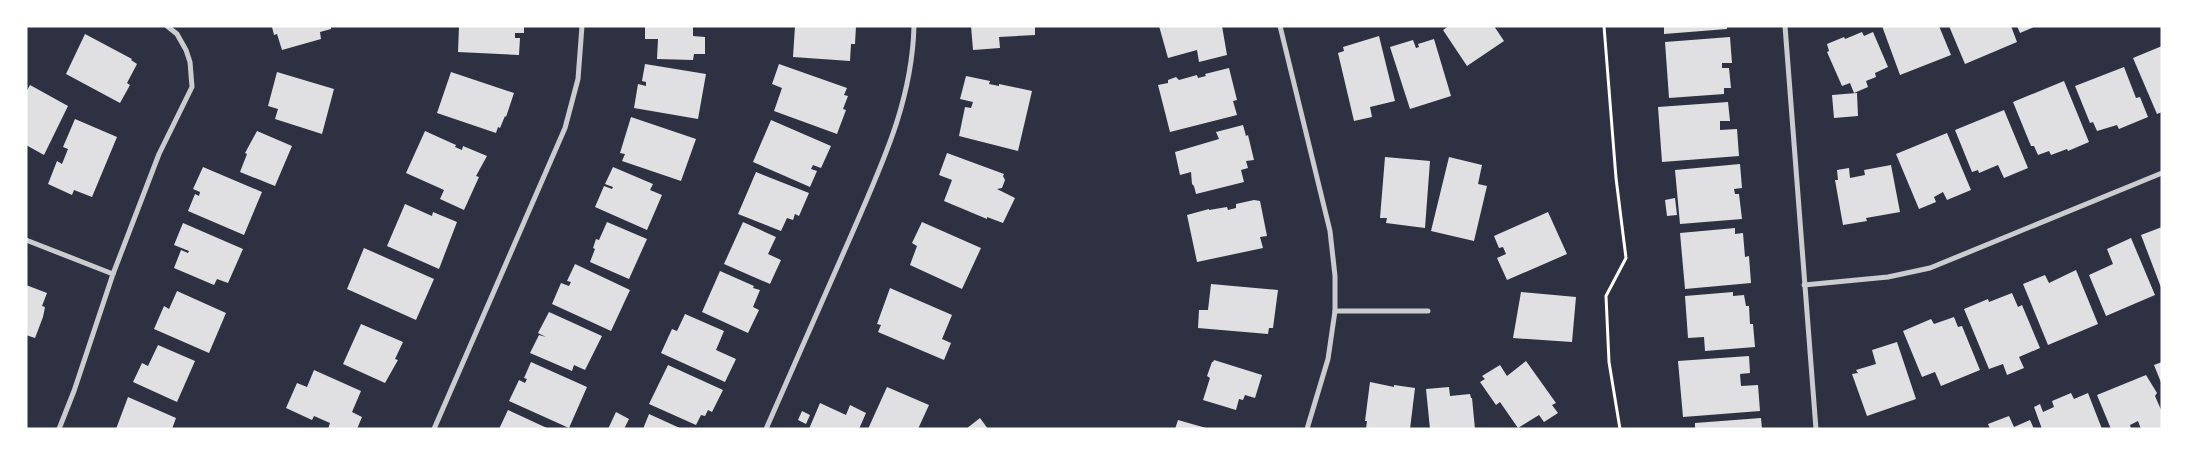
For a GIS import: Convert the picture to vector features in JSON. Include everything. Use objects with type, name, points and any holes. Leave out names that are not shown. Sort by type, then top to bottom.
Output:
[{"type":"street","points":[[59,429],[74,391],[113,274],[159,154],[184,107],[192,87],[190,62],[186,50],[177,34],[167,26]]},
{"type":"street","points":[[434,429],[565,128],[578,79],[582,26]]},
{"type":"street","points":[[766,429],[890,146],[908,87],[913,52],[914,26]]},
{"type":"street","points":[[1280,26],[1330,231],[1335,276],[1335,312],[1328,359],[1307,429]]},
{"type":"street","points":[[1785,26],[1816,429]]},
{"type":"street","points":[[1804,285],[1888,277],[1930,268],[2162,174]]},
{"type":"street","points":[[26,240],[113,274]]},
{"type":"street","points":[[1335,312],[1428,310]]},
{"type":"path","points":[[1604,26],[1616,178],[1626,258],[1606,296],[1609,362],[1620,429]]},
{"type":"building","points":[[331,26],[331,29],[320,32],[321,39],[282,50],[277,34],[274,35],[272,27]]},
{"type":"building","points":[[459,26],[524,26],[524,33],[515,33],[515,38],[520,38],[519,55],[458,52]]},
{"type":"building","points":[[645,26],[693,26],[693,36],[705,37],[705,54],[694,54],[693,60],[657,59],[658,39],[645,39]]},
{"type":"building","points":[[795,26],[856,26],[855,44],[851,44],[850,61],[793,57]]},
{"type":"building","points":[[971,26],[1035,26],[1035,35],[999,37],[1000,48],[973,50]]},
{"type":"building","points":[[1159,26],[1222,26],[1227,55],[1199,62],[1197,50],[1168,58]]},
{"type":"building","points":[[1449,26],[1494,26],[1504,41],[1467,66],[1443,30]]},
{"type":"building","points":[[1664,26],[1727,26],[1727,29],[1664,34]]},
{"type":"building","points":[[1882,26],[1939,26],[1951,55],[1900,75]]},
{"type":"building","points":[[1949,26],[2011,26],[2017,42],[1965,64]]},
{"type":"building","points":[[2017,26],[2036,26],[2020,33]]},
{"type":"building","points":[[1862,32],[1864,36],[1873,32],[1888,67],[1875,73],[1876,77],[1866,81],[1868,87],[1854,93],[1850,83],[1842,86],[1827,52],[1829,51],[1827,44]]},
{"type":"building","points":[[85,34],[132,59],[137,64],[127,83],[130,85],[120,103],[66,74]]},
{"type":"building","points":[[1379,36],[1395,101],[1370,107],[1372,117],[1354,121],[1338,53],[1344,51],[1343,47]]},
{"type":"building","points":[[1730,37],[1732,63],[1722,63],[1722,68],[1729,68],[1731,88],[1724,88],[1724,94],[1669,98],[1665,42]]},
{"type":"building","points":[[1434,39],[1451,96],[1410,109],[1390,47],[1413,40],[1416,48],[1419,47],[1418,44]]},
{"type":"building","points":[[2162,46],[2162,112],[2157,114],[2133,58]]},
{"type":"building","points":[[645,64],[706,74],[698,119],[634,108],[638,84],[646,86],[646,82],[642,81]]},
{"type":"building","points":[[779,64],[847,88],[844,95],[848,96],[843,109],[846,110],[837,134],[774,111],[782,88],[772,84]]},
{"type":"building","points":[[2124,67],[2136,98],[2140,97],[2148,117],[2119,129],[2117,125],[2097,131],[2093,122],[2090,123],[2075,86]]},
{"type":"building","points":[[1229,68],[1237,100],[1233,101],[1237,115],[1170,132],[1158,85],[1168,83],[1168,80],[1176,77],[1179,80],[1197,75],[1198,78],[1206,76],[1205,74]]},
{"type":"building","points":[[277,72],[334,89],[322,134],[275,119],[278,109],[268,106]]},
{"type":"building","points":[[451,72],[514,93],[506,117],[496,133],[437,113]]},
{"type":"building","points":[[966,76],[990,81],[989,84],[999,86],[999,84],[1032,91],[1018,151],[959,136],[965,107],[971,108],[973,102],[960,99]]},
{"type":"building","points":[[2064,81],[2089,142],[2068,151],[2067,149],[2051,155],[2049,151],[2038,155],[2034,146],[2031,146],[2013,102]]},
{"type":"building","points":[[30,85],[68,106],[44,155],[26,145],[26,92]]},
{"type":"building","points":[[1857,93],[1858,116],[1834,118],[1832,95]]},
{"type":"building","points":[[1728,102],[1730,121],[1720,121],[1720,130],[1737,129],[1739,156],[1662,162],[1658,107]]},
{"type":"building","points":[[2004,110],[2028,168],[2004,178],[1998,165],[1979,173],[1978,170],[1972,172],[1955,130]]},
{"type":"building","points":[[631,117],[696,139],[681,181],[622,161],[625,154],[620,153]]},
{"type":"building","points":[[75,119],[117,137],[92,197],[74,190],[72,195],[48,184],[57,161],[62,164],[68,149],[63,147]]},
{"type":"building","points":[[771,120],[831,146],[821,168],[813,165],[811,169],[817,171],[810,187],[753,162]]},
{"type":"building","points":[[1243,125],[1246,136],[1248,135],[1254,160],[1246,161],[1248,168],[1241,170],[1244,182],[1196,194],[1192,184],[1191,172],[1180,175],[1175,152],[1219,139],[1216,132]]},
{"type":"building","points":[[257,131],[292,146],[275,186],[240,172],[247,154],[245,153]]},
{"type":"building","points":[[425,131],[456,145],[455,147],[462,150],[463,146],[487,156],[476,176],[479,177],[464,210],[440,199],[444,190],[406,173]]},
{"type":"building","points":[[1947,133],[1971,190],[1947,200],[1943,192],[1934,197],[1936,202],[1919,209],[1896,154]]},
{"type":"building","points":[[947,153],[1004,174],[1005,180],[1002,188],[997,189],[1015,198],[1003,223],[987,217],[987,219],[944,201],[952,180],[939,175]]},
{"type":"building","points":[[1385,157],[1430,161],[1425,228],[1386,223],[1387,218],[1380,218]]},
{"type":"building","points":[[1449,157],[1482,165],[1478,184],[1487,186],[1474,241],[1431,231]]},
{"type":"building","points":[[1740,164],[1742,188],[1734,189],[1735,194],[1739,194],[1742,219],[1680,224],[1675,170]]},
{"type":"building","points":[[1891,165],[1900,212],[1866,218],[1867,221],[1843,225],[1835,180],[1838,180],[1837,170],[1849,168],[1850,178],[1865,175],[1864,170]]},
{"type":"building","points":[[203,167],[262,192],[244,235],[188,211],[195,194],[199,196],[200,192],[193,189]]},
{"type":"building","points":[[613,167],[653,184],[650,190],[662,195],[647,230],[595,207],[604,186],[612,189],[613,187],[605,184]]},
{"type":"building","points":[[756,172],[809,193],[799,216],[795,214],[793,220],[787,218],[781,231],[738,214]]},
{"type":"building","points":[[1675,198],[1677,215],[1667,216],[1665,200]]},
{"type":"building","points":[[1254,200],[1260,201],[1267,236],[1260,237],[1263,248],[1197,262],[1187,215],[1209,209],[1227,207],[1228,210],[1236,208],[1236,204]]},
{"type":"building","points":[[405,204],[432,216],[433,212],[457,222],[439,269],[387,246]]},
{"type":"building","points":[[1548,212],[1567,254],[1507,280],[1497,258],[1506,254],[1503,247],[1499,248],[1494,236]]},
{"type":"building","points":[[607,222],[647,239],[629,279],[590,262],[595,249],[593,248],[596,239],[599,240]]},
{"type":"building","points":[[743,222],[776,237],[768,254],[781,260],[770,284],[724,264]]},
{"type":"building","points":[[922,222],[981,248],[962,289],[910,265],[917,246],[912,243]]},
{"type":"building","points":[[183,223],[243,249],[228,283],[217,279],[214,285],[174,268],[181,250],[188,253],[189,251],[174,245]]},
{"type":"building","points":[[2162,227],[2162,290],[2141,235]]},
{"type":"building","points":[[1735,228],[1735,234],[1743,233],[1745,257],[1749,256],[1751,283],[1685,289],[1680,233]]},
{"type":"building","points":[[2131,238],[2155,295],[2106,316],[2089,275],[2113,264],[2107,249]]},
{"type":"building","points":[[364,248],[434,279],[416,320],[347,289]]},
{"type":"building","points":[[575,264],[630,290],[611,331],[552,304],[561,283],[569,286],[571,282],[567,281]]},
{"type":"building","points":[[2076,270],[2098,324],[2048,345],[2023,284],[2045,275],[2049,283]]},
{"type":"building","points":[[720,271],[760,290],[753,307],[759,310],[748,333],[702,312]]},
{"type":"building","points":[[1211,284],[1278,290],[1273,328],[1269,328],[1268,334],[1198,328],[1199,310],[1208,310]]},
{"type":"building","points":[[26,285],[47,293],[42,306],[45,307],[43,317],[35,338],[26,335]]},
{"type":"building","points":[[890,288],[952,315],[942,339],[951,343],[944,360],[878,332],[881,325],[877,324]]},
{"type":"building","points":[[177,291],[226,313],[209,353],[154,329],[164,306],[169,309]]},
{"type":"building","points":[[1521,292],[1576,297],[1572,342],[1513,338]]},
{"type":"building","points":[[1733,292],[1733,296],[1744,295],[1746,306],[1749,306],[1750,324],[1753,324],[1755,347],[1705,351],[1704,337],[1688,338],[1685,296]]},
{"type":"building","points":[[2012,293],[2018,307],[2022,305],[2040,348],[2019,357],[2024,368],[2007,375],[2003,364],[1989,369],[1964,309],[1988,299],[1989,302]]},
{"type":"building","points":[[549,312],[602,336],[585,370],[574,365],[572,371],[530,353],[539,335],[546,337],[538,333]]},
{"type":"building","points":[[685,314],[724,331],[716,350],[736,359],[725,382],[661,353],[672,329],[677,331]]},
{"type":"building","points":[[1954,317],[1958,327],[1962,326],[1980,370],[1941,386],[1935,372],[1922,377],[1903,331],[1931,319],[1934,324]]},
{"type":"building","points":[[361,324],[403,342],[395,359],[398,360],[385,383],[343,364]]},
{"type":"building","points":[[1897,342],[1916,399],[1867,416],[1852,374],[1858,373],[1856,370],[1876,364],[1872,350]]},
{"type":"building","points":[[158,345],[195,361],[177,402],[133,382],[142,363],[148,366]]},
{"type":"building","points":[[1749,356],[1750,373],[1740,374],[1741,386],[1758,385],[1760,411],[1683,417],[1678,361]]},
{"type":"building","points":[[1214,360],[1262,375],[1255,398],[1245,395],[1243,400],[1239,399],[1236,410],[1203,400],[1210,378],[1207,376]]},
{"type":"building","points":[[1526,361],[1556,403],[1552,405],[1558,413],[1544,422],[1539,415],[1518,428],[1500,402],[1496,405],[1480,382],[1485,379],[1482,376],[1500,365],[1507,376]]},
{"type":"building","points":[[531,362],[587,387],[569,428],[509,401],[519,380],[525,383],[527,379],[524,378]]},
{"type":"building","points":[[2162,362],[2162,385],[2154,365]]},
{"type":"building","points":[[668,365],[723,390],[712,412],[708,410],[705,416],[701,415],[696,425],[649,404]]},
{"type":"building","points":[[314,370],[361,391],[352,412],[362,417],[357,429],[328,429],[330,423],[314,416],[312,420],[286,408],[297,383],[307,387]]},
{"type":"building","points":[[2146,375],[2157,393],[2155,396],[2162,412],[2162,429],[2141,429],[2138,421],[2130,425],[2131,429],[2111,429],[2097,395]]},
{"type":"building","points":[[1370,382],[1394,387],[1394,385],[1415,388],[1410,429],[1366,429],[1367,421],[1365,421]]},
{"type":"building","points":[[887,387],[929,405],[918,429],[868,429]]},
{"type":"building","points":[[1449,387],[1450,396],[1470,394],[1475,429],[1430,429],[1426,389]]},
{"type":"building","points":[[2071,393],[2074,399],[2088,393],[2102,429],[2042,429],[2034,407],[2040,404],[2043,412],[2054,407],[2052,401]]},
{"type":"building","points":[[128,397],[176,418],[172,429],[116,429]]},
{"type":"building","points":[[820,403],[846,415],[850,405],[866,413],[859,429],[809,429]]},
{"type":"building","points":[[508,410],[549,429],[499,429]]},
{"type":"building","points":[[802,411],[810,415],[806,424],[798,420]]},
{"type":"building","points":[[616,412],[629,419],[624,429],[608,429]]},
{"type":"building","points":[[649,414],[682,429],[643,429]]},
{"type":"building","points":[[2009,416],[2014,427],[2030,420],[2034,429],[1990,429],[1988,424]]},
{"type":"building","points":[[980,418],[988,429],[966,429]]},
{"type":"building","points":[[1761,418],[1762,429],[1695,429],[1695,423]]},
{"type":"building","points":[[1178,420],[1206,428],[1206,429],[1175,429]]}]
